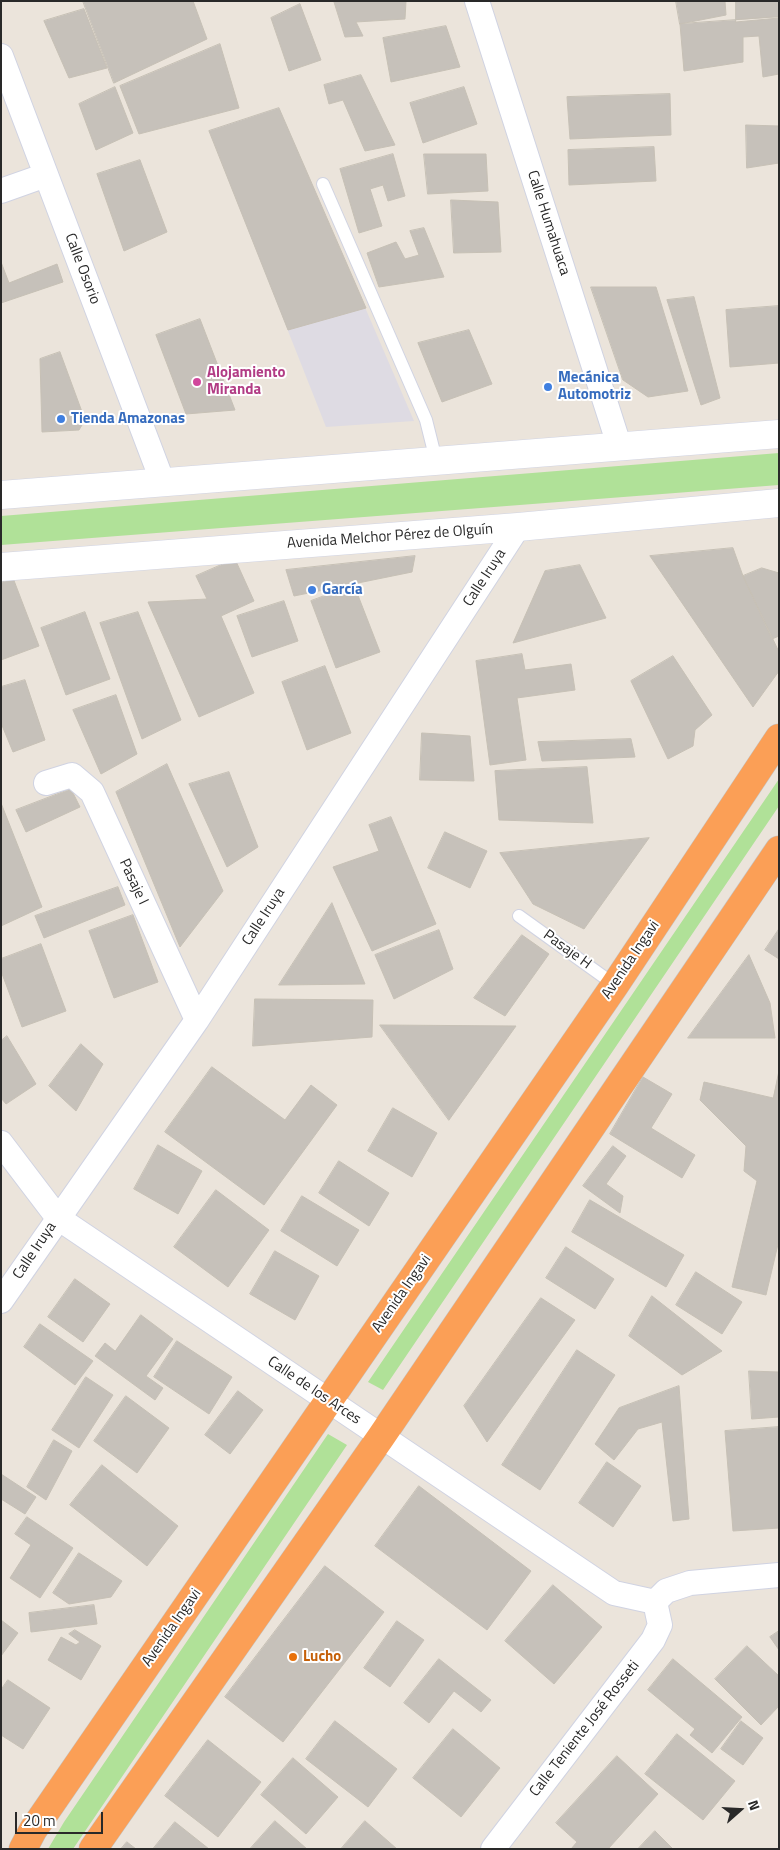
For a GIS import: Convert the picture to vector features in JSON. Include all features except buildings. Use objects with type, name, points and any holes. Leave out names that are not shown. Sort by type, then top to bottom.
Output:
[{"type":"highway","name":"Avenida Ingavi","points":[[23,1849],[38,1822],[615,985],[779,738]]},
{"type":"highway","points":[[94,1849],[381,1437],[779,850]]},
{"type":"street","name":"Calle Humahuaca","points":[[477,1],[619,445]]},
{"type":"street","name":"Calle Osorio","points":[[1,56],[163,483]]},
{"type":"street","points":[[1,191],[46,175]]},
{"type":"street","points":[[1,495],[619,445],[779,434]]},
{"type":"street","name":"Avenida Melchor Pérez de Olguín","points":[[1,567],[518,527],[779,502]]},
{"type":"street","name":"Calle Iruya","points":[[1,1301],[197,1020],[518,527]]},
{"type":"street","name":"Pasaje I","points":[[46,783],[72,775],[92,792],[197,1020]]},
{"type":"street","name":"Calle de los Arces","points":[[1,1143],[58,1218],[614,1593],[655,1602]]},
{"type":"street","points":[[655,1602],[666,1592],[690,1582],[779,1575]]},
{"type":"street","name":"Calle Teniente José Rosseti","points":[[493,1849],[653,1640],[660,1625],[655,1602]]},
{"type":"lane","points":[[323,184],[426,420],[436,460]]},
{"type":"lane","name":"Pasaje H","points":[[518,916],[615,985]]},
{"type":"shaded area","points":[[279,108],[414,421],[326,427],[209,131]]},
{"type":"green space","points":[[779,453],[779,485],[1,545],[1,516]]},
{"type":"green space","points":[[779,779],[779,806],[383,1390],[368,1382]]},
{"type":"green space","points":[[328,1434],[347,1445],[73,1849],[48,1849],[64,1822]]},
{"type":"place","name":"Alojamiento Miranda","points":[[197,382]]},
{"type":"place","name":"Mecánica Automotriz","points":[[548,387]]},
{"type":"place","name":"Tienda Amazonas","points":[[61,419]]},
{"type":"place","name":"García","points":[[312,590]]},
{"type":"place","name":"Lucho","points":[[293,1657]]}]
